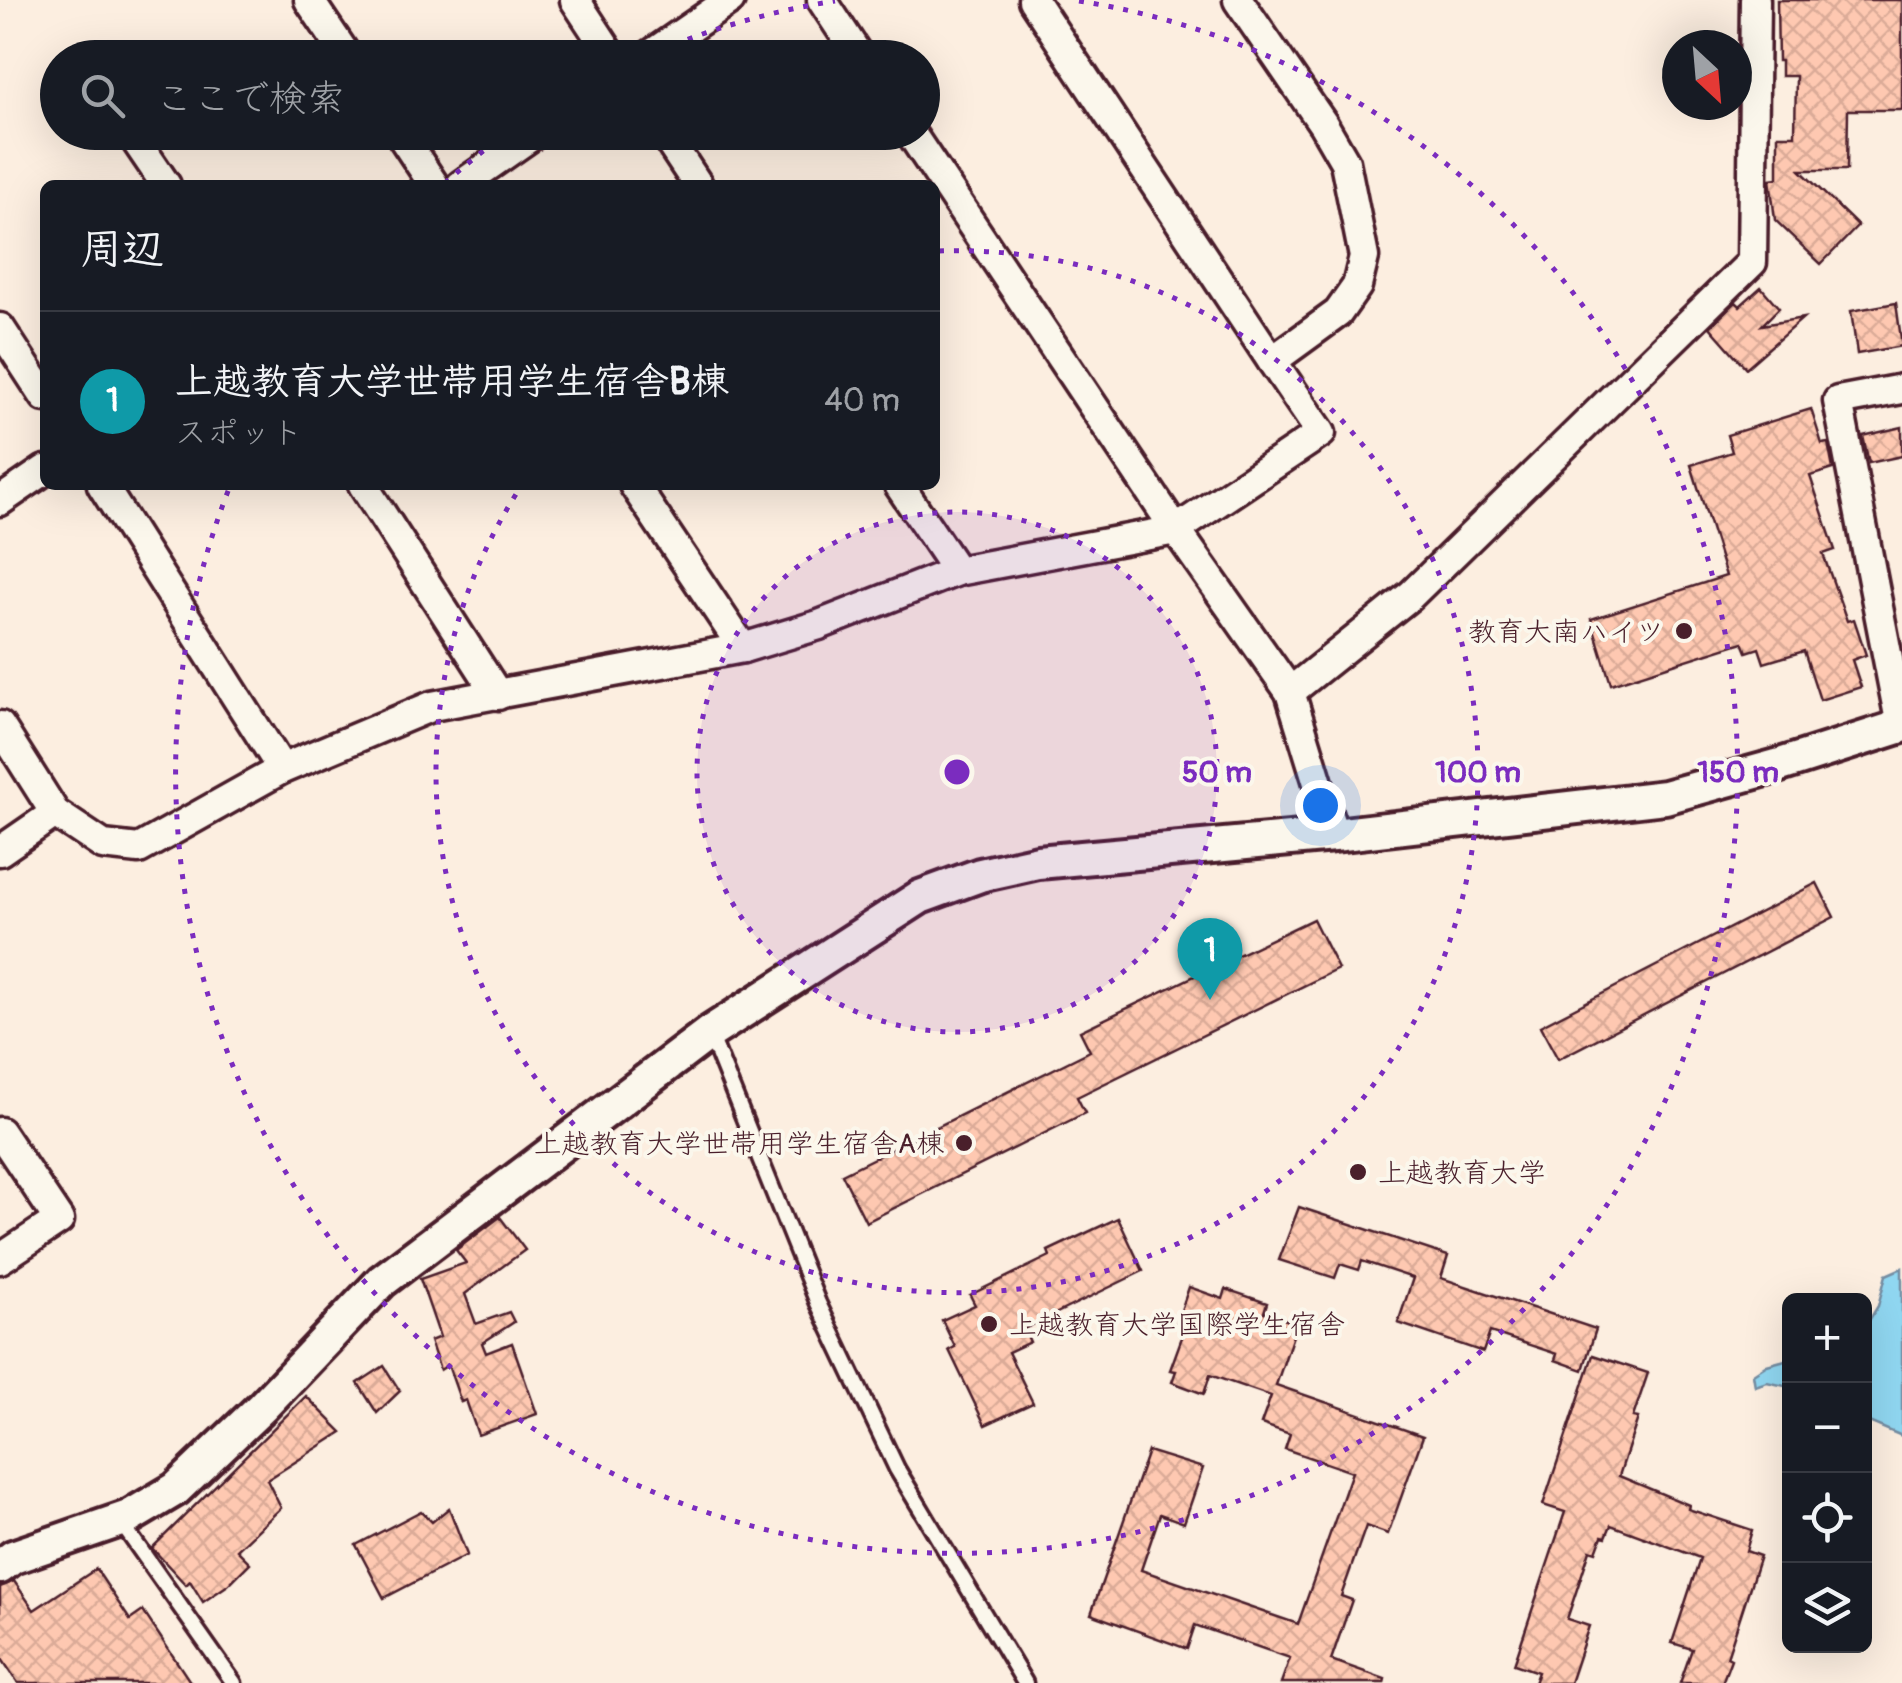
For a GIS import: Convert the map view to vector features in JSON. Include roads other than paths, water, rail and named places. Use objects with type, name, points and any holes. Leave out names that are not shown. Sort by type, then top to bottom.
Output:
[{"type":"street","points":[[308,0],[336,40]]},
{"type":"street","points":[[575,0],[601,40]]},
{"type":"street","points":[[672,40],[730,0]]},
{"type":"street","points":[[822,0],[848,40]]},
{"type":"street","points":[[0,726],[55,812],[103,846],[138,849],[282,769],[432,706],[743,648],[819,626],[956,571],[1176,530],[1321,433],[1034,0]]},
{"type":"street","points":[[1238,0],[1324,124],[1345,162],[1364,257],[1357,286],[1338,313],[1272,361]]},
{"type":"street","points":[[1290,692],[1411,595],[1752,262],[1755,0]]},
{"type":"street","points":[[142,150],[163,180]]},
{"type":"street","points":[[410,150],[431,180]]},
{"type":"street","points":[[467,180],[511,150]]},
{"type":"street","points":[[675,150],[695,180]]},
{"type":"street","points":[[922,150],[1176,530],[1290,692],[1334,834]]},
{"type":"street","points":[[0,328],[40,389]]},
{"type":"street","points":[[4,1554],[120,1521],[176,1489],[382,1281],[709,1033],[920,896],[980,874],[1038,862],[1334,834],[1665,796],[1778,766],[1902,726],[1838,401],[1902,389]]},
{"type":"street","points":[[0,501],[40,473]]},
{"type":"street","points":[[105,490],[282,769]]},
{"type":"street","points":[[366,490],[498,695]]},
{"type":"street","points":[[637,490],[743,648]]},
{"type":"street","points":[[902,490],[956,571]]},
{"type":"street","points":[[0,851],[55,812]]},
{"type":"street","points":[[0,1132],[59,1220],[0,1259]]},
{"type":"lane","points":[[709,1033],[818,1304],[898,1469],[1025,1683]]},
{"type":"lane","points":[[120,1521],[234,1683]]},
{"type":"water","points":[[1902,1268],[1902,1436],[1872,1423],[1872,1316],[1886,1275]]},
{"type":"water","points":[[1782,1361],[1782,1385],[1767,1382],[1755,1386],[1753,1374]]},
{"type":"place","name":"教育大南ハイツ","points":[[1684,631]]},
{"type":"place","name":"上越教育大学世帯用学生宿舎B棟","points":[[1210,1000]]},
{"type":"place","name":"上越教育大学世帯用学生宿舎A棟","points":[[964,1143]]},
{"type":"place","name":"上越教育大学","points":[[1358,1172]]},
{"type":"place","name":"上越教育大学国際学生宿舎","points":[[989,1324]]}]
